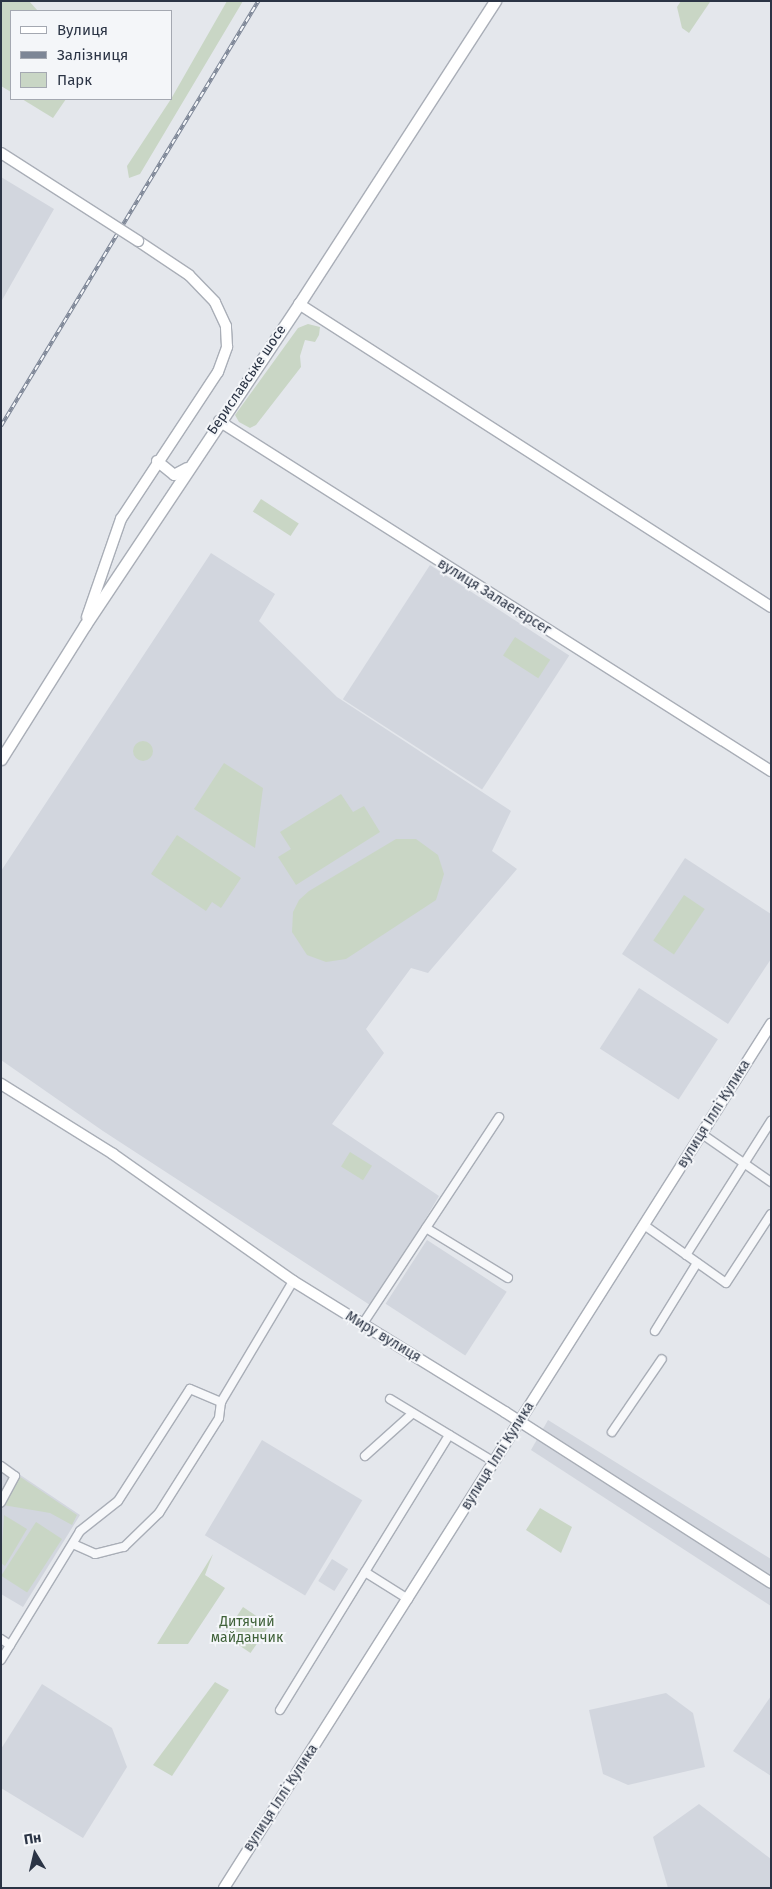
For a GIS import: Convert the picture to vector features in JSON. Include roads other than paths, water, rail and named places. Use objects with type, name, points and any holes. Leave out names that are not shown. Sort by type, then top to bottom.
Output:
[{"type":"main road","name":"Бериславське шосе","points":[[1,759],[187,468],[299,304],[495,2]]},
{"type":"street","points":[[1,152],[170,261],[203,288],[222,314],[228,335],[224,361],[166,447],[121,519],[85,625]]},
{"type":"street","points":[[299,304],[771,607]]},
{"type":"street","name":"вулиця Залаегерсег","points":[[219,421],[771,771]]},
{"type":"street","points":[[157,461],[174,475],[187,468]]},
{"type":"street","name":"вулиця Іллі Кулика","points":[[224,1888],[771,1024]]},
{"type":"street","name":"Миру вулиця","points":[[1,1084],[114,1154],[293,1281],[519,1421],[771,1583]]},
{"type":"street","points":[[362,1325],[499,1117]]},
{"type":"street","points":[[686,1255],[771,1121]]},
{"type":"street","points":[[702,1134],[771,1182]]},
{"type":"street","points":[[644,1225],[726,1283],[771,1214]]},
{"type":"street","points":[[426,1228],[508,1278]]},
{"type":"street","points":[[655,1331],[697,1263]]},
{"type":"street","points":[[73,1544],[95,1554],[124,1547],[159,1513],[219,1418],[220,1402],[293,1281]]},
{"type":"street","points":[[612,1432],[662,1359]]},
{"type":"street","points":[[1,1660],[80,1531],[118,1501],[190,1389],[220,1402]]},
{"type":"street","points":[[390,1399],[494,1462]]},
{"type":"street","points":[[365,1456],[413,1413]]},
{"type":"street","points":[[280,1710],[449,1435]]},
{"type":"street","points":[[1,1466],[16,1476],[1,1502]]},
{"type":"street","points":[[365,1572],[408,1598]]},
{"type":"street","points":[[1,1639],[10,1645]]},
{"type":"railway","points":[[1,426],[258,1]]},
{"type":"park label","name":"Дитячий майданчик","points":[[247,1630]]}]
